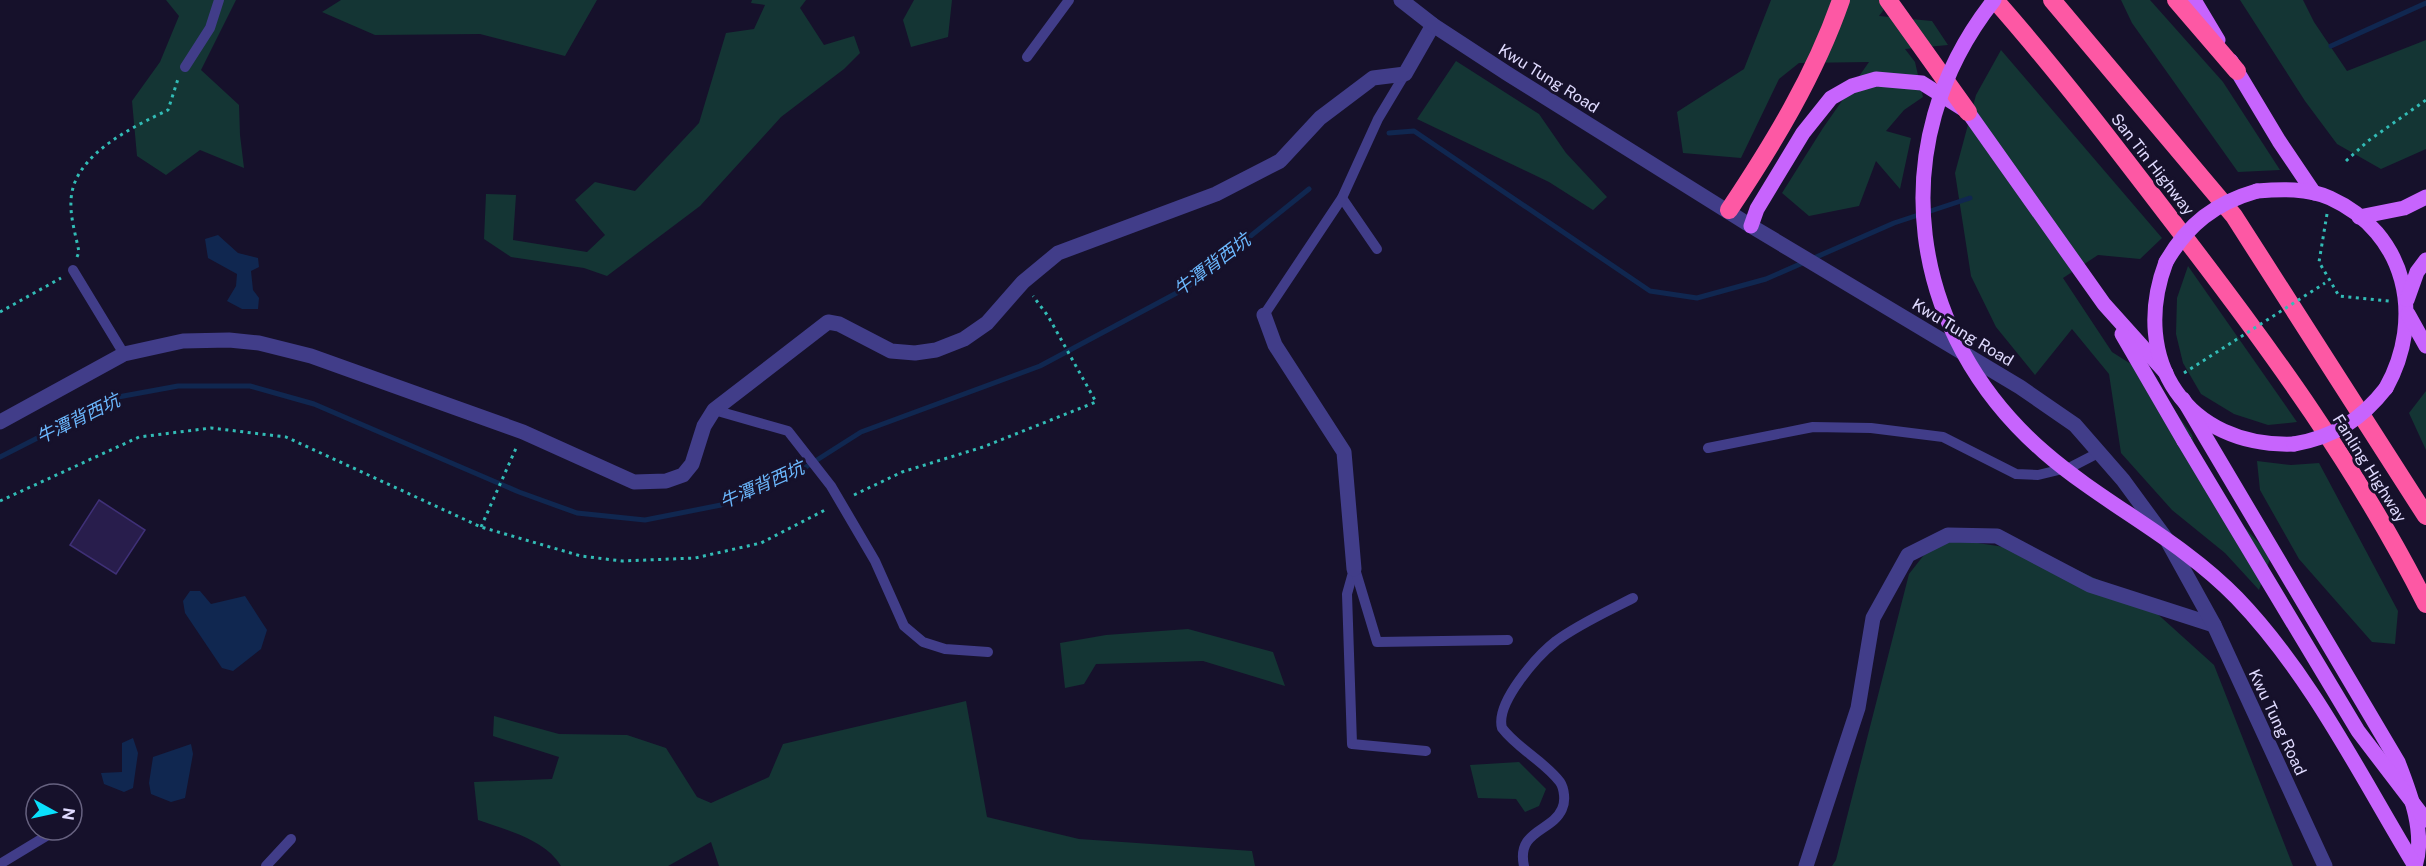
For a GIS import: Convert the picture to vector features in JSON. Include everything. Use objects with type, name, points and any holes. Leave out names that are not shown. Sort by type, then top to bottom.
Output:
[{"type":"highway","points":[[1729,210],[1782,127],[1828,37],[1841,0]]},
{"type":"highway","points":[[1888,0],[1968,112]]},
{"type":"highway","name":"San Tin Highway","points":[[1995,0],[2049,61],[2276,356]]},
{"type":"highway","name":"San Tin Highway","points":[[2052,0],[2234,216],[2309,330]]},
{"type":"highway","points":[[2176,0],[2237,71]]},
{"type":"highway","name":"Fanling Highway","points":[[2309,330],[2426,516]]},
{"type":"highway","name":"Fanling Highway","points":[[2276,356],[2376,513],[2426,604]]},
{"type":"main road","points":[[1995,0],[1964,44],[1939,99],[1926,150],[1923,185],[1926,249],[1946,321],[1960,352],[1998,407],[2029,439],[2074,475],[2185,552],[2219,580],[2258,621],[2299,674],[2415,866]]},
{"type":"main road","points":[[2194,0],[2314,193]]},
{"type":"main road","points":[[1751,225],[1757,209],[1803,133],[1831,98],[1852,86],[1876,79],[1922,83],[1968,112],[2104,304],[2358,731],[2423,820]]},
{"type":"main road","points":[[2166,374],[2158,352],[2154,329],[2158,284],[2166,262],[2188,229],[2203,216],[2238,196],[2258,191],[2284,190],[2314,193],[2329,197],[2359,217],[2389,250],[2399,270],[2407,307],[2426,346]]},
{"type":"main road","points":[[2359,217],[2404,208],[2426,197]]},
{"type":"main road","points":[[2183,399],[2200,417],[2238,438],[2256,443],[2294,444],[2316,440],[2356,421],[2386,388],[2402,353],[2407,307],[2417,272],[2426,260]]},
{"type":"main road","points":[[2104,304],[2166,374],[2183,399],[2398,762],[2423,820],[2418,860],[2415,866]]},
{"type":"street","name":"Kwu Tung Road","points":[[1401,0],[1433,25],[1751,225],[2020,387],[2075,425],[2100,452],[2167,540],[2214,625],[2325,866]]},
{"type":"street","points":[[0,422],[124,354],[183,341],[229,340],[260,343],[311,356],[523,432],[634,482],[666,481],[683,475],[692,464],[704,426],[714,410],[828,322],[840,324],[891,351],[915,353],[936,350],[964,339],[987,323],[1023,282],[1058,253],[1216,194],[1280,161],[1320,118],[1373,78],[1405,74],[1433,25]]},
{"type":"street","points":[[1264,315],[1275,345],[1344,452],[1354,568]]},
{"type":"street","points":[[1806,866],[1858,708],[1873,618],[1908,555],[1948,535],[1997,536],[2090,585],[2214,625]]},
{"type":"lane","points":[[185,67],[210,28],[219,0]]},
{"type":"lane","points":[[1027,57],[1069,0]]},
{"type":"lane","points":[[1264,315],[1342,198],[1378,119],[1405,74]]},
{"type":"lane","points":[[1342,198],[1377,249]]},
{"type":"lane","points":[[73,270],[124,354]]},
{"type":"lane","points":[[714,410],[788,431],[831,486],[875,561],[904,626],[922,642],[945,649],[988,652]]},
{"type":"lane","points":[[1708,448],[1813,427],[1871,428],[1943,437],[2016,474],[2038,475],[2072,467],[2100,452]]},
{"type":"lane","points":[[1354,568],[1377,642],[1508,640]]},
{"type":"lane","points":[[1354,568],[1347,594],[1352,744],[1426,751]]},
{"type":"lane","points":[[1524,866],[1522,852],[1531,836],[1556,817],[1562,810],[1565,800],[1561,783],[1510,739],[1502,728],[1503,711],[1516,685],[1556,642],[1633,598]]},
{"type":"lane","points":[[266,866],[291,839]]},
{"type":"lane","points":[[0,864],[36,842]]},
{"type":"path","points":[[0,312],[73,270],[79,252],[71,200],[79,172],[119,134],[168,110],[175,83],[185,67]]},
{"type":"path","points":[[2346,161],[2368,141],[2426,100]]},
{"type":"path","points":[[2327,213],[2319,262],[2339,296],[2391,301]]},
{"type":"path","points":[[2184,373],[2330,280]]},
{"type":"path","points":[[0,501],[139,437],[211,428],[286,437],[481,527],[581,556],[622,561],[695,558],[761,543],[902,472],[983,447],[1096,402],[1048,316],[1023,282]]},
{"type":"path","points":[[481,527],[517,446]]},
{"type":"green space","points":[[166,0],[236,0],[201,70],[239,105],[244,168],[200,150],[166,175],[137,156],[132,101],[160,62],[179,16]]},
{"type":"green space","points":[[341,0],[597,0],[565,56],[480,34],[375,35],[322,12]]},
{"type":"green space","points":[[752,0],[806,0],[800,8],[824,45],[854,36],[860,53],[844,69],[781,117],[700,206],[607,276],[584,268],[511,257],[484,239],[486,194],[516,195],[513,240],[587,252],[605,235],[575,200],[595,182],[635,191],[699,123],[726,33],[754,29],[765,5],[751,3]]},
{"type":"green space","points":[[914,0],[952,0],[948,37],[911,47],[903,20]]},
{"type":"green space","points":[[1771,0],[1891,0],[1879,16],[1932,21],[1948,45],[1905,49],[1915,62],[1923,97],[1904,110],[1886,131],[1911,138],[1900,189],[1876,161],[1859,206],[1809,216],[1782,193],[1823,128],[1869,62],[1799,63],[1779,79],[1741,158],[1683,153],[1677,112],[1744,69]]},
{"type":"green space","points":[[2121,0],[2150,0],[2223,82],[2280,170],[2238,172],[2132,23]]},
{"type":"green space","points":[[2240,0],[2303,0],[2314,22],[2347,71],[2426,40],[2426,149],[2381,169],[2337,144],[2305,101]]},
{"type":"green space","points":[[2001,50],[2162,238],[2140,259],[2098,255],[2063,278],[2112,352],[2150,376],[2192,435],[2202,481],[2271,556],[2259,590],[2225,553],[2172,510],[2121,453],[2109,374],[2072,329],[2035,375],[1996,327],[1971,276],[1955,173],[1976,95]]},
{"type":"green space","points":[[1456,61],[1539,114],[1566,153],[1607,197],[1593,210],[1549,182],[1417,119]]},
{"type":"green space","points":[[2188,266],[2297,422],[2268,425],[2234,414],[2201,394],[2183,363],[2176,334],[2177,298]]},
{"type":"green space","points":[[2426,391],[2426,450],[2409,413]]},
{"type":"green space","points":[[2257,461],[2291,465],[2319,463],[2398,611],[2395,644],[2372,642],[2299,559],[2260,490]]},
{"type":"green space","points":[[1938,537],[2038,552],[2142,600],[2214,665],[2293,866],[1832,866],[1836,860],[1909,574]]},
{"type":"green space","points":[[1188,629],[1273,652],[1285,686],[1203,661],[1096,664],[1084,684],[1065,688],[1060,643],[1106,635]]},
{"type":"green space","points":[[966,701],[987,817],[1079,839],[1252,851],[1255,866],[719,866],[711,842],[668,866],[561,866],[554,857],[535,842],[478,820],[474,782],[552,779],[559,757],[493,736],[494,716],[559,734],[627,735],[666,748],[697,797],[711,803],[769,777],[783,744]]},
{"type":"green space","points":[[1519,762],[1546,789],[1539,806],[1525,812],[1516,799],[1478,798],[1470,765]]},
{"type":"water","points":[[218,235],[238,253],[258,258],[259,267],[251,271],[253,290],[259,298],[258,309],[242,309],[227,301],[236,286],[237,274],[208,258],[205,239]]},
{"type":"water","points":[[190,591],[200,591],[211,604],[245,596],[267,630],[261,649],[233,671],[222,668],[185,613],[183,601]]},
{"type":"water","points":[[133,738],[138,753],[133,788],[124,792],[104,784],[101,773],[122,772],[122,743]]},
{"type":"water","points":[[191,744],[193,754],[185,798],[171,802],[151,794],[149,783],[153,757]]},
{"type":"building","points":[[99,500],[145,530],[116,574],[70,545]]},
{"type":"waterway","points":[[2331,46],[2426,3]]},
{"type":"waterway","points":[[1389,133],[1414,131],[1650,291],[1697,298],[1766,279],[1894,223],[1970,198]]},
{"type":"waterway","name":"牛潭背西坑","points":[[0,457],[118,397],[178,386],[250,386],[314,404],[519,492],[577,513],[645,520],[721,505],[798,472],[861,432],[1040,366],[1186,288],[1309,189]]}]
